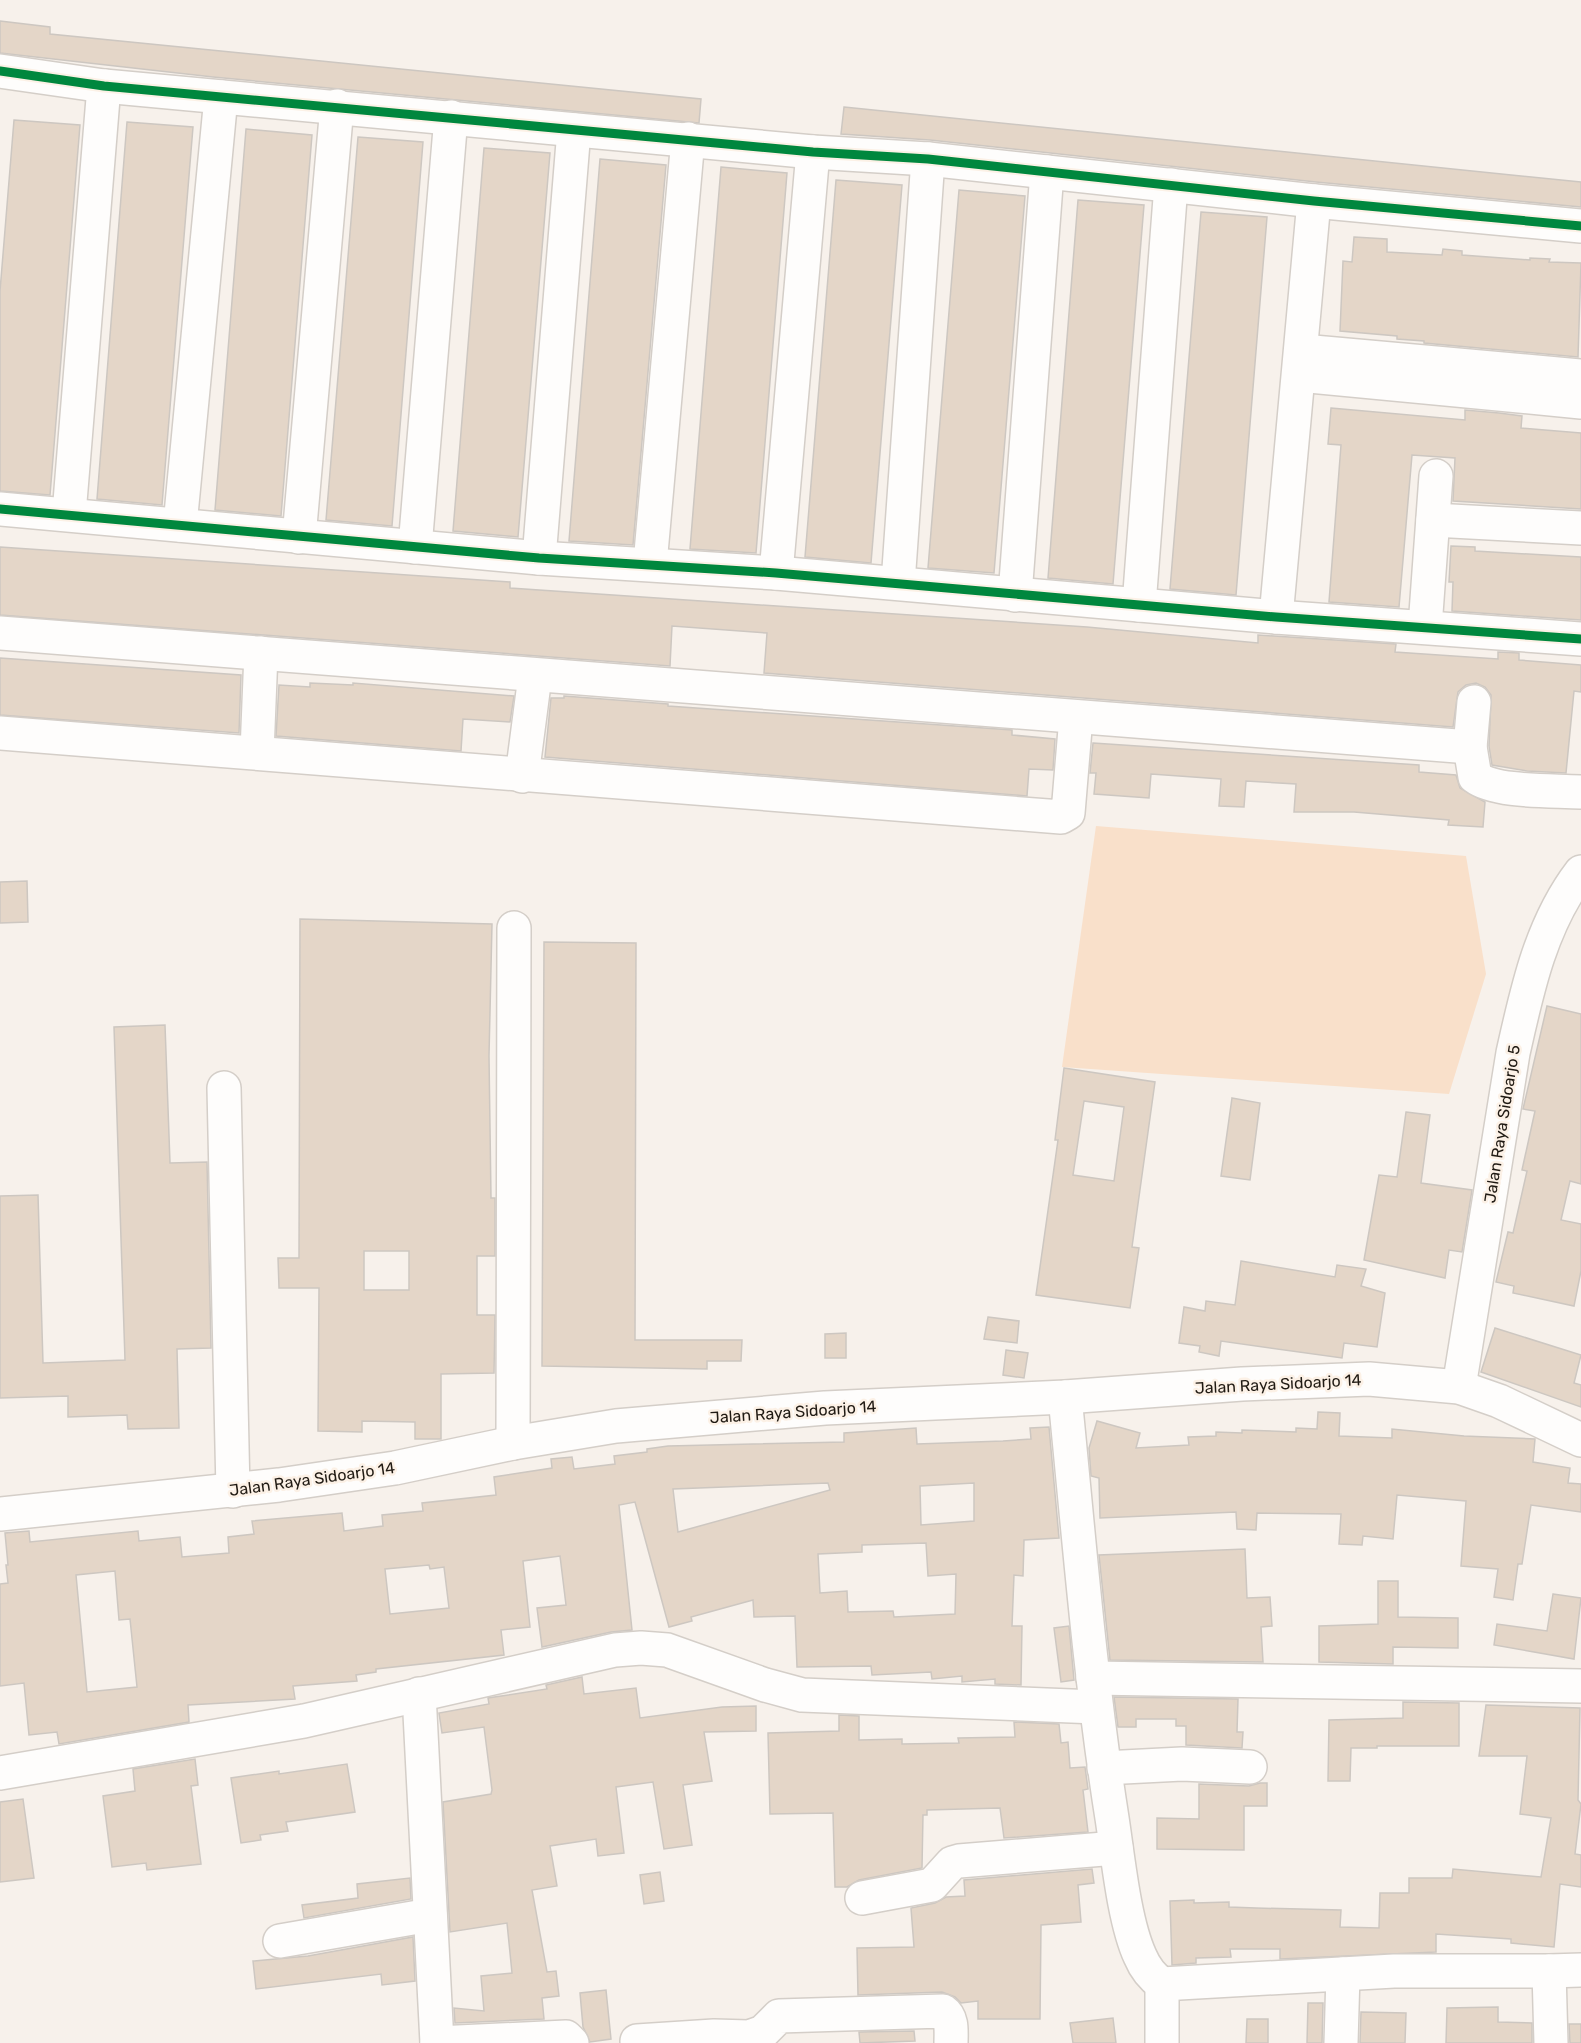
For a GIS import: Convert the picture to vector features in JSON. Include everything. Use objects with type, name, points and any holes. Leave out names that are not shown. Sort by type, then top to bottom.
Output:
[{"type":"street","points":[[0,71],[104,86],[813,152],[928,159],[1314,201],[1581,226]]},
{"type":"street","points":[[69,514],[104,86]]},
{"type":"street","points":[[180,525],[221,97]]},
{"type":"street","points":[[299,537],[337,106]]},
{"type":"street","points":[[415,547],[451,117]]},
{"type":"street","points":[[539,558],[574,130]]},
{"type":"street","points":[[650,564],[688,139]]},
{"type":"street","points":[[776,573],[813,152]]},
{"type":"street","points":[[898,584],[928,159]]},
{"type":"street","points":[[1015,595],[1047,171]]},
{"type":"street","points":[[1139,605],[1171,185]]},
{"type":"street","points":[[1276,617],[1314,201]]},
{"type":"street","points":[[1301,363],[1581,376]]},
{"type":"street","points":[[1301,363],[1581,402]]},
{"type":"street","points":[[1425,627],[1436,476]]},
{"type":"street","points":[[0,509],[539,558],[776,573],[1276,617],[1581,639]]},
{"type":"street","points":[[1433,520],[1581,528]]},
{"type":"street","points":[[0,633],[1470,747]]},
{"type":"street","points":[[257,752],[261,653]]},
{"type":"street","points":[[522,776],[535,676]]},
{"type":"street","points":[[1474,702],[1470,747],[1475,777],[1482,783],[1581,792]]},
{"type":"street","points":[[0,733],[1061,817],[1068,813],[1076,717]]},
{"type":"street","name":"Jalan Raya Sidoarjo 5","points":[[1459,1388],[1513,1053],[1523,1006],[1550,922],[1581,873]]},
{"type":"street","points":[[513,1443],[514,928]]},
{"type":"street","points":[[224,1088],[232,1491]]},
{"type":"street","name":"Jalan Raya Sidoarjo 14","points":[[0,1514],[232,1491],[395,1468],[513,1443],[616,1426],[825,1408],[1065,1397],[1242,1384],[1369,1379],[1459,1388],[1499,1401],[1581,1440]]},
{"type":"street","points":[[1065,1397],[1104,1768],[1116,1848],[1139,1956],[1151,1976],[1162,1984],[1343,1974],[1581,1970]]},
{"type":"street","points":[[0,1773],[304,1721],[615,1650],[641,1648],[667,1650],[765,1685],[802,1695],[1581,1686]]},
{"type":"street","points":[[419,1694],[437,2043],[566,2037],[572,2043]]},
{"type":"street","points":[[1104,1768],[1182,1764],[1250,1767]]},
{"type":"street","points":[[862,1898],[924,1889],[938,1882],[948,1866],[959,1861],[1116,1848]]},
{"type":"street","points":[[280,1941],[430,1915]]},
{"type":"street","points":[[1549,1971],[1551,2043]]},
{"type":"street","points":[[1341,2043],[1343,1974]]},
{"type":"street","points":[[1162,1984],[1162,2043]]},
{"type":"street","points":[[637,2041],[749,2037],[763,2032],[779,2016],[943,2011],[948,2015],[950,2022],[951,2043]]},
{"type":"shaded area","points":[[1096,826],[1466,856],[1486,974],[1449,1094],[1062,1067]]},
{"type":"building","points":[[0,21],[50,27],[50,34],[701,99],[699,123],[213,77],[0,53]]},
{"type":"building","points":[[844,107],[1581,182],[1581,207],[1316,182],[930,140],[841,134]]},
{"type":"building","points":[[14,120],[80,125],[50,495],[0,491],[0,291]]},
{"type":"building","points":[[127,122],[193,127],[162,505],[97,499]]},
{"type":"building","points":[[246,129],[312,135],[281,516],[215,510]]},
{"type":"building","points":[[358,137],[423,142],[392,526],[326,520]]},
{"type":"building","points":[[484,148],[550,153],[518,537],[453,531]]},
{"type":"building","points":[[600,159],[666,165],[633,545],[569,541]]},
{"type":"building","points":[[721,167],[787,173],[756,553],[690,549]]},
{"type":"building","points":[[836,180],[902,185],[871,563],[805,557]]},
{"type":"building","points":[[959,190],[1025,196],[994,573],[928,568]]},
{"type":"building","points":[[1078,200],[1144,205],[1113,584],[1048,578]]},
{"type":"building","points":[[1201,212],[1267,217],[1236,595],[1170,589]]},
{"type":"building","points":[[1354,237],[1387,239],[1387,252],[1442,255],[1443,249],[1462,251],[1462,255],[1530,260],[1530,258],[1550,259],[1549,262],[1581,263],[1578,357],[1424,343],[1424,341],[1397,339],[1397,336],[1340,331],[1343,261],[1352,262]]},
{"type":"building","points":[[1331,408],[1465,420],[1465,410],[1499,413],[1522,416],[1521,428],[1581,433],[1581,509],[1453,501],[1455,458],[1412,455],[1399,607],[1329,602],[1341,445],[1328,444]]},
{"type":"building","points":[[1451,546],[1475,547],[1475,551],[1581,557],[1581,620],[1452,611],[1453,582],[1449,582]]},
{"type":"building","points":[[0,547],[510,582],[510,588],[1087,627],[1258,643],[1258,635],[1396,644],[1395,652],[1498,659],[1498,652],[1519,653],[1519,660],[1581,665],[1581,692],[1574,691],[1566,773],[1527,771],[1492,765],[1489,746],[1491,695],[1485,687],[1476,683],[1466,685],[1458,692],[1453,727],[764,673],[767,633],[672,626],[670,666],[0,615]]},
{"type":"building","points":[[0,658],[241,675],[239,733],[0,715]]},
{"type":"building","points":[[310,683],[353,685],[353,683],[514,696],[510,722],[463,719],[461,751],[276,736],[279,685],[310,687]]},
{"type":"building","points":[[564,696],[668,704],[668,706],[1012,730],[1012,735],[1055,739],[1053,770],[1029,769],[1027,796],[545,757],[551,698],[564,698]]},
{"type":"building","points":[[1093,743],[1419,765],[1419,772],[1456,775],[1460,788],[1485,802],[1483,827],[1448,825],[1449,820],[1354,812],[1294,812],[1296,784],[1246,781],[1244,807],[1219,806],[1221,779],[1151,774],[1149,798],[1094,794],[1096,773],[1090,773]]},
{"type":"building","points":[[27,881],[28,922],[0,923],[0,882]]},
{"type":"building","points":[[300,919],[492,924],[489,1056],[491,1198],[495,1198],[495,1256],[477,1256],[477,1315],[495,1315],[494,1373],[441,1374],[441,1439],[415,1439],[415,1422],[362,1421],[362,1432],[318,1431],[319,1288],[279,1288],[278,1258],[299,1258]],"holes":[[[364,1251],[409,1251],[409,1290],[364,1290]]]},
{"type":"building","points":[[544,942],[636,943],[635,1340],[742,1340],[741,1361],[707,1361],[707,1369],[542,1366]]},
{"type":"building","points":[[1547,1006],[1581,1014],[1581,1184],[1570,1181],[1561,1220],[1581,1224],[1581,1271],[1574,1306],[1513,1293],[1514,1286],[1496,1282],[1508,1232],[1513,1233],[1527,1171],[1522,1170],[1535,1111],[1523,1109]]},
{"type":"building","points":[[165,1025],[170,1163],[207,1162],[211,1348],[177,1349],[179,1428],[128,1429],[127,1415],[68,1417],[68,1396],[0,1398],[0,1196],[38,1195],[43,1363],[125,1360],[114,1027]]},
{"type":"building","points":[[1064,1068],[1155,1082],[1132,1247],[1139,1248],[1130,1308],[1036,1295],[1058,1140],[1055,1140]],"holes":[[[1084,1101],[1124,1107],[1114,1181],[1073,1175]]]},
{"type":"building","points":[[1232,1098],[1260,1103],[1250,1180],[1221,1176]]},
{"type":"building","points":[[1406,1112],[1430,1115],[1421,1183],[1472,1190],[1462,1252],[1449,1250],[1445,1278],[1364,1260],[1379,1175],[1397,1177]]},
{"type":"building","points":[[1241,1261],[1335,1277],[1337,1265],[1366,1269],[1361,1286],[1385,1293],[1377,1347],[1344,1343],[1342,1358],[1221,1341],[1219,1356],[1199,1352],[1200,1346],[1179,1343],[1184,1307],[1205,1311],[1206,1301],[1235,1305]]},
{"type":"building","points":[[988,1317],[1019,1321],[1017,1343],[984,1339]]},
{"type":"building","points":[[1495,1328],[1581,1355],[1574,1383],[1581,1385],[1581,1407],[1481,1372]]},
{"type":"building","points":[[846,1333],[846,1358],[825,1358],[825,1334]]},
{"type":"building","points":[[1006,1350],[1028,1353],[1024,1378],[1003,1375]]},
{"type":"building","points":[[1318,1412],[1340,1413],[1339,1436],[1392,1438],[1392,1429],[1464,1436],[1535,1439],[1533,1462],[1570,1468],[1568,1483],[1581,1484],[1581,1512],[1531,1505],[1522,1564],[1518,1564],[1513,1600],[1494,1597],[1498,1569],[1461,1566],[1466,1501],[1397,1495],[1393,1539],[1363,1536],[1362,1545],[1339,1544],[1341,1514],[1257,1513],[1256,1530],[1237,1529],[1236,1512],[1100,1518],[1099,1478],[1091,1476],[1089,1448],[1097,1421],[1140,1433],[1136,1448],[1189,1445],[1188,1437],[1216,1436],[1216,1432],[1242,1433],[1242,1430],[1296,1432],[1296,1428],[1317,1429]]},
{"type":"building","points":[[1049,1427],[1059,1538],[1024,1540],[1023,1576],[1014,1575],[1012,1626],[1022,1626],[1021,1685],[995,1684],[995,1679],[962,1682],[962,1676],[932,1679],[931,1672],[872,1675],[871,1666],[797,1667],[795,1616],[754,1617],[753,1600],[691,1617],[692,1621],[669,1627],[635,1502],[619,1505],[632,1630],[611,1632],[542,1647],[537,1608],[566,1605],[560,1556],[523,1561],[530,1627],[501,1630],[504,1655],[376,1669],[376,1672],[356,1675],[357,1681],[293,1686],[295,1699],[188,1705],[189,1722],[59,1744],[57,1732],[29,1735],[24,1683],[0,1686],[0,1584],[8,1583],[5,1533],[29,1531],[30,1542],[138,1531],[139,1541],[180,1537],[182,1557],[229,1553],[228,1537],[254,1534],[252,1521],[342,1513],[344,1531],[383,1526],[382,1515],[423,1511],[422,1503],[496,1495],[494,1477],[552,1468],[551,1459],[572,1457],[574,1469],[615,1464],[614,1456],[647,1452],[647,1449],[668,1446],[844,1442],[844,1433],[916,1428],[917,1444],[1003,1441],[1031,1439],[1030,1428]],"holes":[[[828,1483],[830,1490],[678,1532],[673,1489]],[[974,1483],[974,1521],[921,1525],[920,1486]],[[926,1543],[928,1576],[956,1574],[955,1614],[894,1617],[893,1611],[848,1612],[847,1591],[820,1593],[818,1554],[862,1552],[862,1545]],[[429,1565],[430,1569],[444,1567],[449,1608],[390,1614],[385,1569]],[[115,1571],[119,1620],[130,1619],[137,1687],[87,1692],[76,1575]]]},
{"type":"building","points":[[1245,1549],[1247,1598],[1270,1597],[1272,1626],[1261,1627],[1263,1662],[1110,1660],[1099,1555]]},
{"type":"building","points":[[1378,1581],[1398,1581],[1398,1617],[1458,1618],[1458,1648],[1393,1647],[1393,1664],[1319,1662],[1319,1626],[1378,1624]]},
{"type":"building","points":[[1553,1594],[1581,1598],[1574,1659],[1494,1645],[1497,1624],[1547,1631]]},
{"type":"building","points":[[1069,1626],[1074,1680],[1061,1682],[1054,1628]]},
{"type":"building","points":[[582,1677],[584,1694],[636,1688],[640,1718],[722,1707],[756,1706],[756,1731],[704,1732],[712,1781],[683,1785],[692,1845],[664,1849],[653,1782],[616,1787],[624,1853],[598,1856],[596,1839],[550,1846],[557,1886],[532,1890],[547,1972],[556,1971],[559,1996],[542,1998],[544,2019],[455,2023],[454,2008],[484,2011],[481,1976],[512,1973],[507,1923],[450,1932],[443,1802],[491,1794],[492,1790],[484,1727],[442,1733],[439,1713],[489,1704],[488,1698],[547,1689],[546,1685]]},
{"type":"building","points":[[1114,1697],[1238,1699],[1237,1732],[1243,1732],[1242,1748],[1186,1745],[1186,1726],[1176,1726],[1176,1719],[1136,1719],[1136,1727],[1118,1727]]},
{"type":"building","points":[[1403,1702],[1459,1703],[1459,1746],[1351,1748],[1350,1781],[1328,1781],[1329,1720],[1403,1718]]},
{"type":"building","points":[[1486,1705],[1580,1708],[1578,1800],[1581,1804],[1575,1854],[1581,1855],[1581,1887],[1560,1884],[1554,1947],[1511,1943],[1511,1939],[1436,1934],[1436,1952],[1280,1959],[1280,1949],[1230,1949],[1231,1957],[1196,1958],[1196,1963],[1172,1965],[1170,1901],[1229,1902],[1229,1907],[1341,1910],[1340,1927],[1379,1928],[1380,1893],[1409,1893],[1409,1878],[1452,1878],[1453,1869],[1541,1877],[1551,1818],[1520,1814],[1527,1756],[1479,1756]]},
{"type":"building","points":[[839,1715],[859,1716],[859,1740],[902,1739],[902,1744],[959,1743],[958,1738],[1015,1737],[1014,1722],[1059,1724],[1061,1743],[1068,1742],[1070,1768],[1085,1767],[1088,1789],[1083,1790],[1088,1832],[1004,1838],[1000,1808],[927,1810],[927,1815],[923,1815],[922,1868],[859,1880],[847,1887],[835,1887],[833,1813],[770,1814],[768,1733],[839,1731]]},
{"type":"building","points":[[195,1759],[198,1785],[191,1786],[201,1864],[147,1870],[146,1863],[112,1867],[103,1796],[135,1791],[133,1769]]},
{"type":"building","points":[[347,1764],[355,1812],[286,1822],[288,1831],[260,1835],[261,1840],[241,1843],[231,1778]]},
{"type":"building","points":[[1267,1783],[1267,1806],[1244,1806],[1244,1850],[1157,1849],[1157,1818],[1199,1819],[1199,1784],[1249,1786]]},
{"type":"building","points":[[23,1799],[34,1878],[0,1882],[0,1802]]},
{"type":"building","points":[[1092,1869],[1094,1883],[1078,1885],[1081,1922],[1041,1925],[1040,2019],[978,2019],[978,2001],[961,2003],[955,1997],[942,1992],[858,1995],[857,1948],[914,1947],[911,1908],[935,1903],[946,1897],[965,1896],[964,1880]]},
{"type":"building","points":[[660,1872],[664,1901],[644,1904],[640,1875]]},
{"type":"building","points":[[410,1878],[411,1899],[304,1918],[302,1905],[358,1898],[357,1884]]},
{"type":"building","points":[[413,1937],[415,1981],[382,1985],[381,1974],[256,1989],[253,1961],[308,1956]]},
{"type":"building","points":[[606,1990],[611,2039],[590,2042],[583,2027],[580,1993]]},
{"type":"building","points":[[1308,2003],[1323,2003],[1322,2043],[1307,2043]]},
{"type":"building","points":[[1498,2007],[1498,2022],[1532,2023],[1532,2043],[1446,2043],[1447,2008]]},
{"type":"building","points":[[1361,2012],[1406,2013],[1405,2043],[1360,2043]]},
{"type":"building","points":[[1113,2018],[1116,2043],[1073,2043],[1070,2023]]},
{"type":"building","points":[[1247,2019],[1268,2019],[1268,2043],[1246,2043]]},
{"type":"building","points":[[1569,2024],[1581,2024],[1581,2043],[1570,2043]]},
{"type":"building","points":[[914,2031],[915,2041],[860,2043],[859,2032]]},
{"type":"cycle path","points":[[0,71],[104,86],[813,152],[928,159],[1314,201],[1581,226]]},
{"type":"cycle path","points":[[0,509],[539,558],[776,573],[1276,617],[1581,639]]}]
